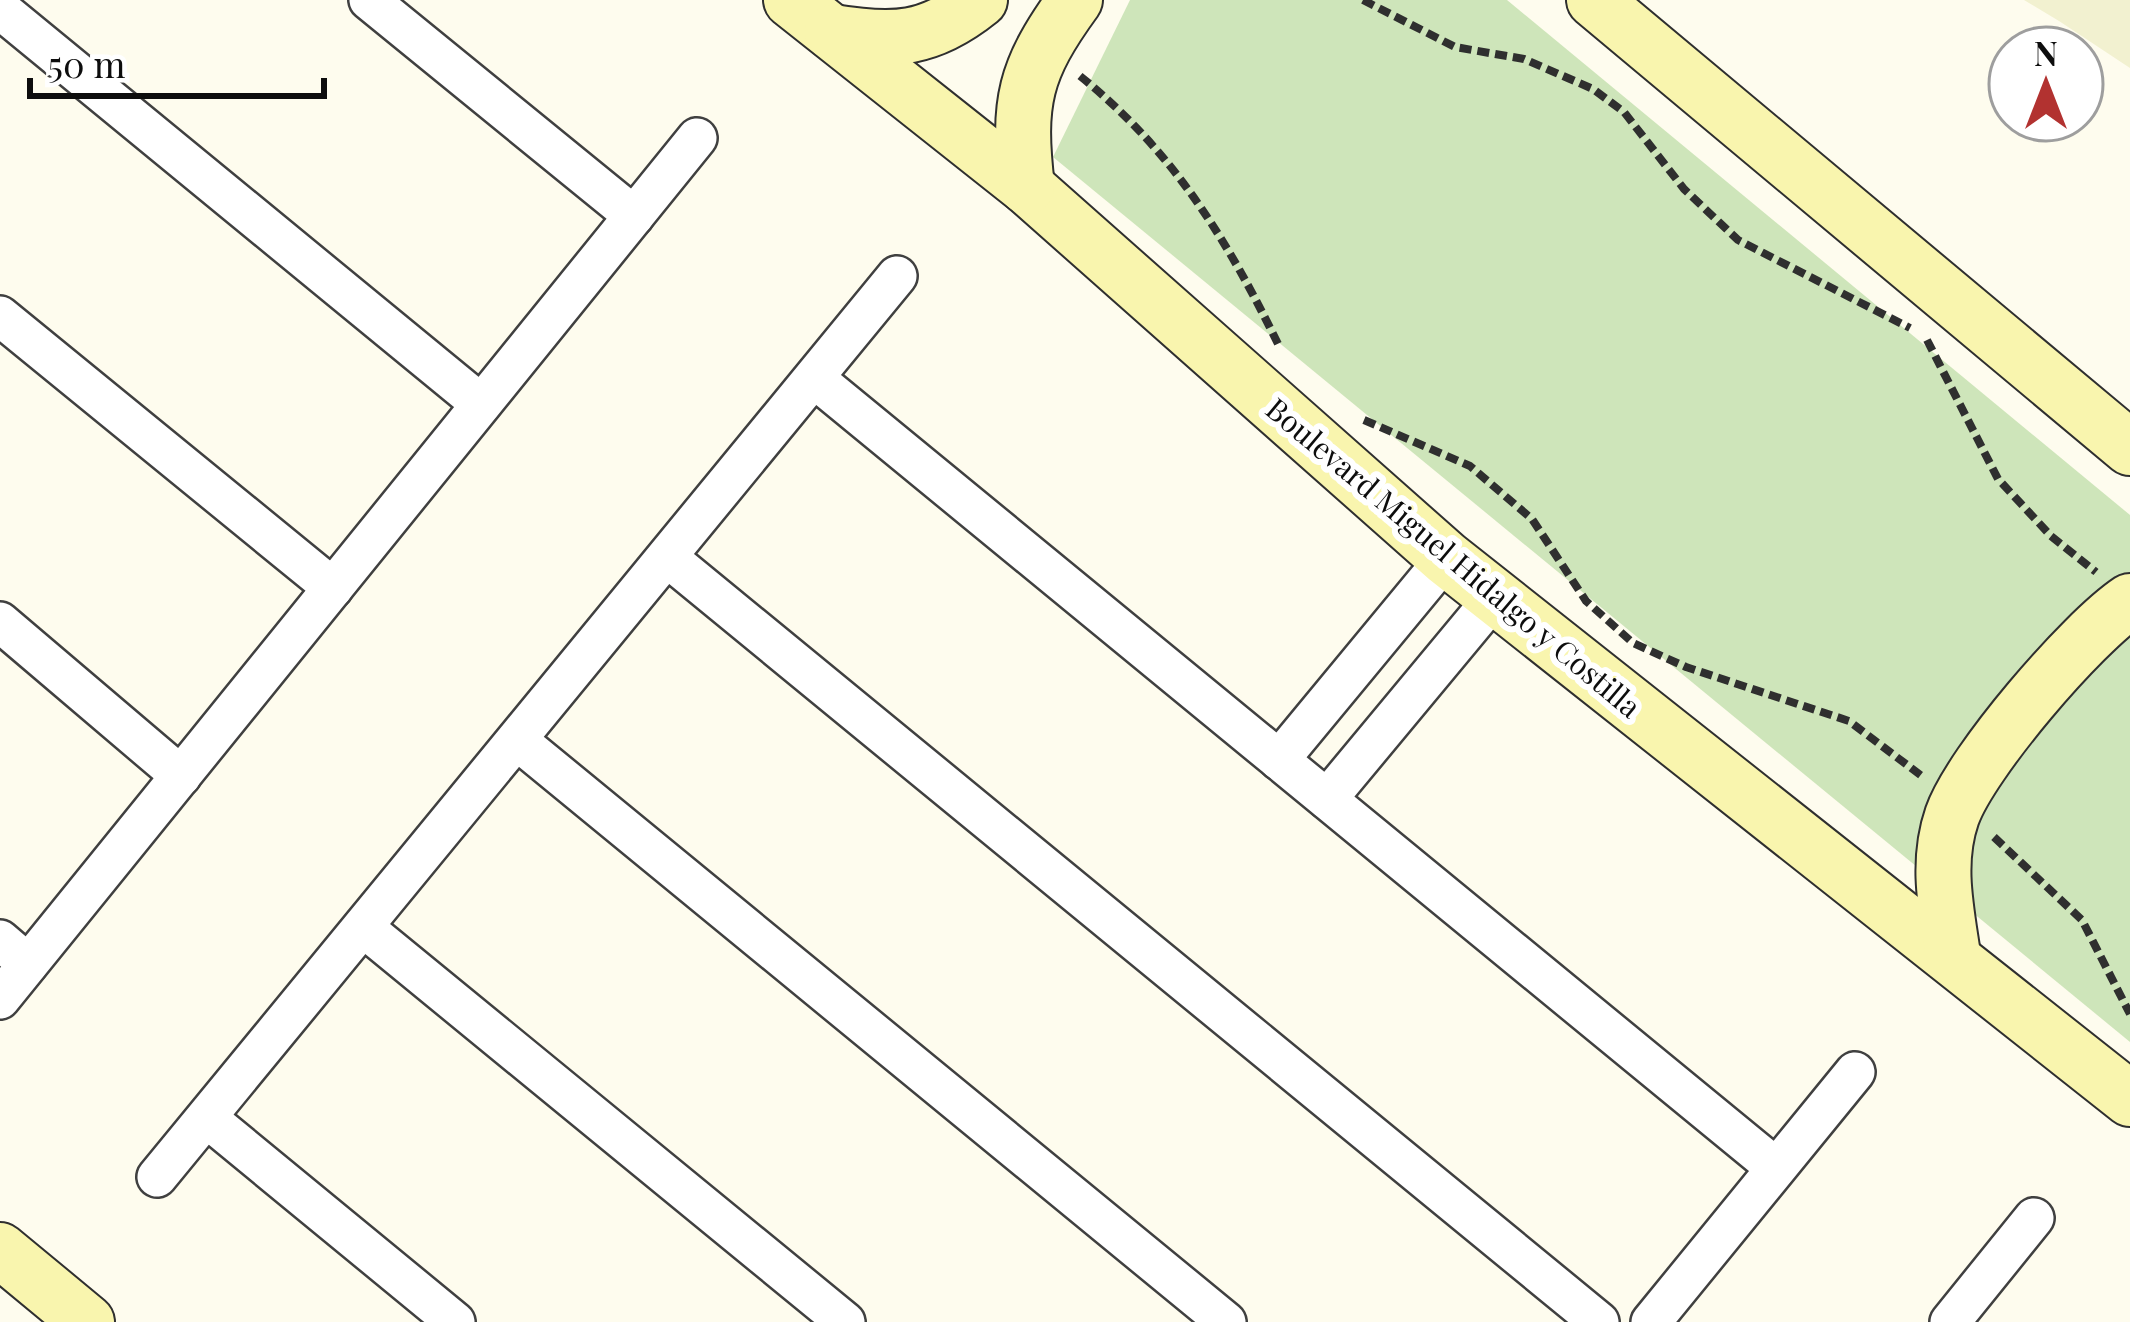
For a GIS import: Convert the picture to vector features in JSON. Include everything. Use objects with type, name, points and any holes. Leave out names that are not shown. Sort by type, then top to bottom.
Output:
[{"type":"street","points":[[368,0],[634,216]]},
{"type":"street","points":[[812,16],[909,37],[948,26],[980,0]]},
{"type":"street","points":[[1027,187],[1019,125],[1027,79],[1042,46],[1075,0]]},
{"type":"street","points":[[1594,0],[2130,448]]},
{"type":"street","points":[[0,10],[482,404]]},
{"type":"street","name":"Boulevard Miguel Hidalgo y Costilla","points":[[812,16],[1027,187],[1446,559],[2130,1099]]},
{"type":"street","points":[[0,998],[14,952],[181,776],[697,138]]},
{"type":"street","points":[[157,1177],[897,277]]},
{"type":"street","points":[[0,316],[333,589]]},
{"type":"street","points":[[814,378],[1776,1168]]},
{"type":"street","points":[[667,556],[1599,1322]]},
{"type":"street","points":[[1279,760],[1446,559]]},
{"type":"street","points":[[1953,955],[1941,872],[1959,805],[2061,665],[2122,594]]},
{"type":"street","points":[[1327,799],[1494,598]]},
{"type":"street","points":[[0,622],[181,776]]},
{"type":"street","points":[[517,740],[1226,1322]]},
{"type":"street","points":[[364,927],[845,1322]]},
{"type":"street","points":[[1651,1322],[1855,1072]]},
{"type":"street","points":[[207,1118],[454,1322]]},
{"type":"street","points":[[1965,1317],[2034,1218]]},
{"type":"street","points":[[0,1250],[87,1322]]},
{"type":"path","points":[[1363,0],[1455,47],[1525,59],[1593,88],[1624,112],[1684,189],[1738,240],[1928,341],[1998,479],[2050,536],[2122,594]]},
{"type":"path","points":[[1042,46],[1124,111],[1208,211],[1287,362]]},
{"type":"path","points":[[1347,413],[1470,466],[1532,519],[1586,601],[1633,643],[1686,667],[1849,721],[1959,805],[2082,920],[2130,1013]]},
{"type":"green space","points":[[1130,0],[1507,0],[2130,515],[2130,1042],[1053,157]]},
{"type":"green space","points":[[2024,0],[2130,0],[2130,68],[2106,52],[2106,24],[2059,21]]}]
